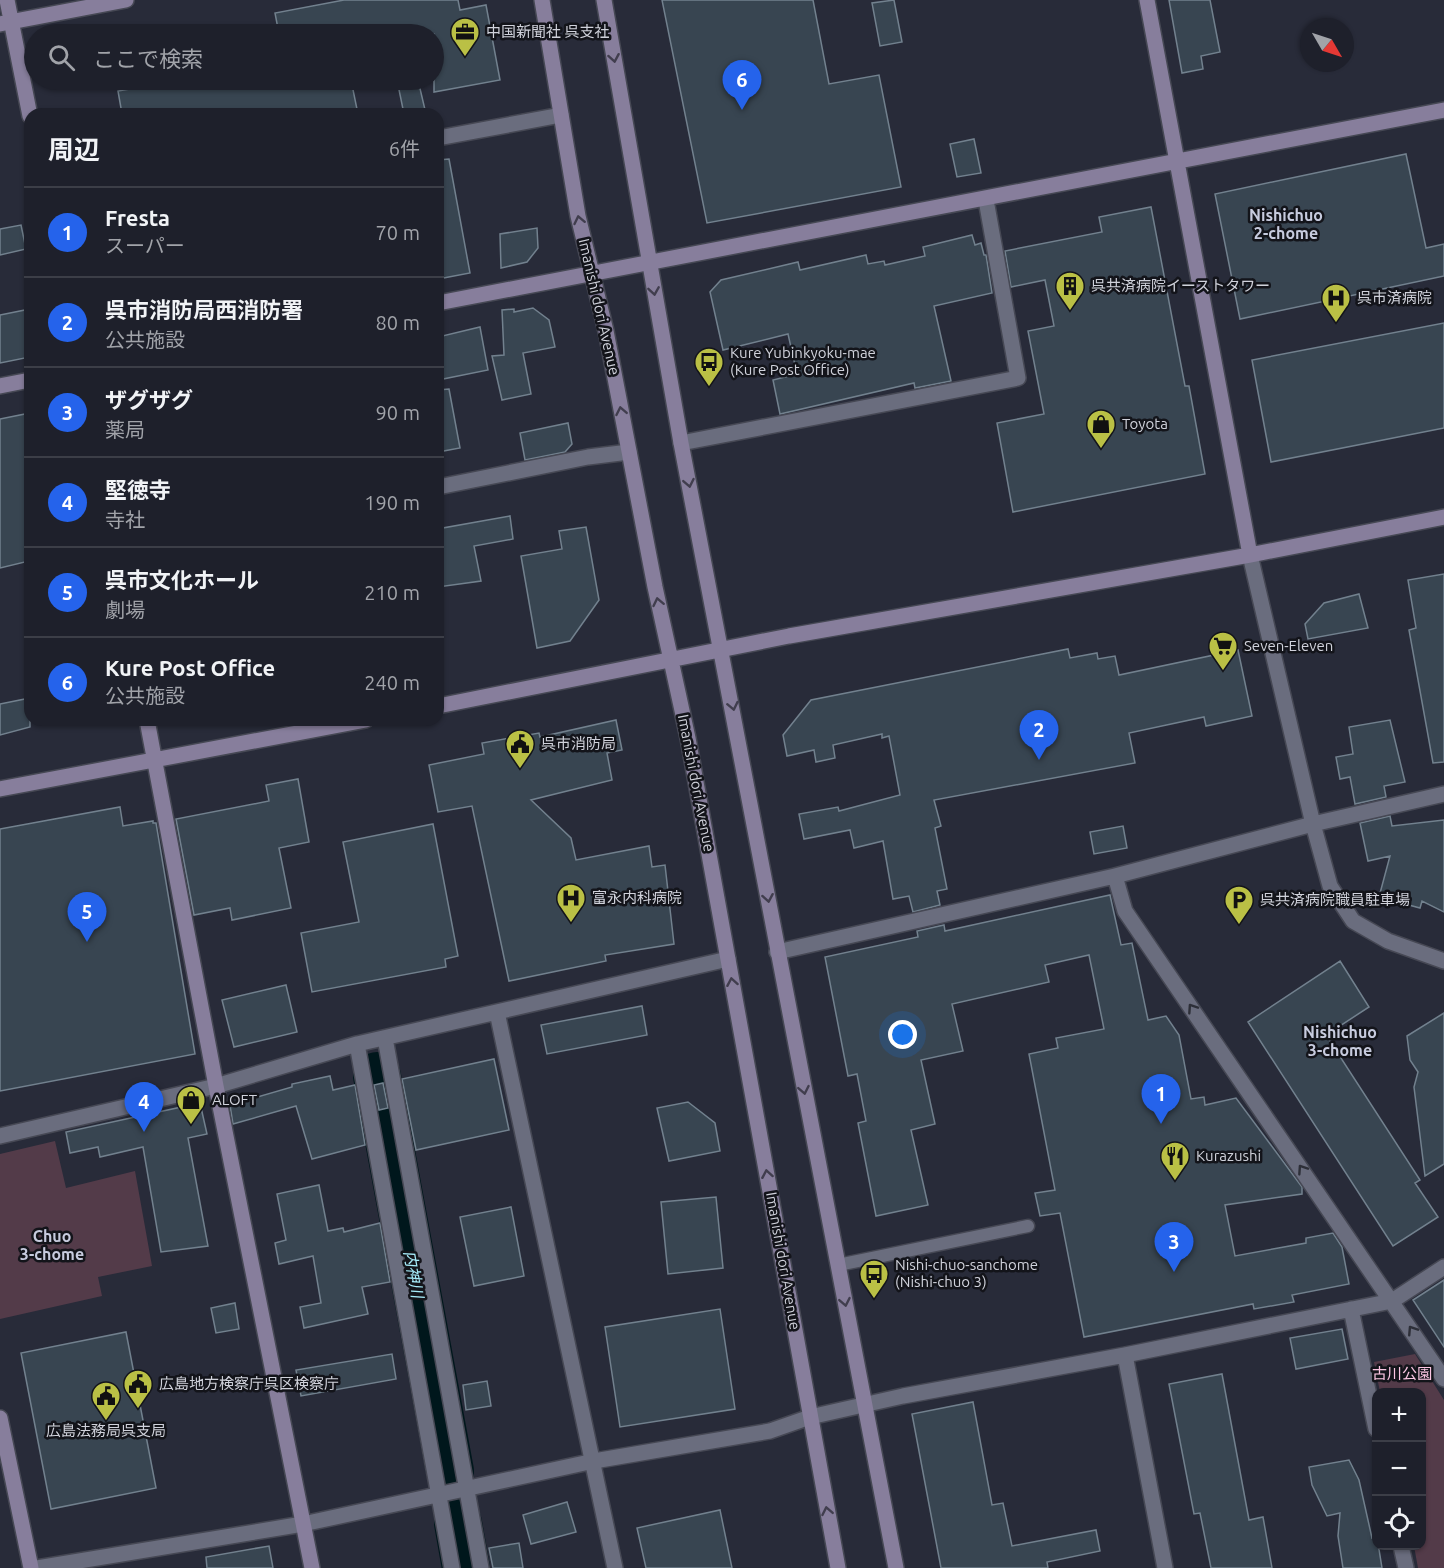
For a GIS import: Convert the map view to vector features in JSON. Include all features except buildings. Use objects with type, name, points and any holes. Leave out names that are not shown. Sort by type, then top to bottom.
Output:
[{"type":"street","points":[[7,0],[6,23],[28,108]]},
{"type":"street","points":[[6,23],[126,0]]},
{"type":"street","name":"Imanishi dori Avenue","points":[[542,0],[578,216],[688,738],[838,1568]]},
{"type":"street","points":[[604,0],[681,443],[896,1568]]},
{"type":"street","points":[[1147,0],[1250,555],[1312,824],[1330,886],[1353,921],[1388,941],[1444,961]]},
{"type":"street","points":[[444,302],[1177,164],[1444,110]]},
{"type":"street","points":[[444,137],[561,115]]},
{"type":"street","points":[[681,443],[1018,378],[986,200]]},
{"type":"street","points":[[0,386],[24,381]]},
{"type":"street","points":[[444,486],[588,457],[629,452]]},
{"type":"street","points":[[444,705],[721,649],[1250,555],[1444,517]]},
{"type":"street","points":[[148,726],[216,1086],[312,1568]]},
{"type":"street","points":[[0,789],[335,726]]},
{"type":"street","points":[[777,951],[1115,876],[1312,824],[1444,794]]},
{"type":"street","points":[[1115,876],[1125,911],[1444,1379]]},
{"type":"street","points":[[0,1136],[216,1086],[357,1044],[728,959]]},
{"type":"street","points":[[497,1012],[615,1568]]},
{"type":"street","points":[[385,1038],[481,1568]]},
{"type":"street","points":[[357,1044],[452,1568]]},
{"type":"street","points":[[37,1568],[303,1524],[594,1461],[770,1431],[810,1417],[864,1405],[1392,1301],[1444,1267]]},
{"type":"street","points":[[1351,1309],[1372,1406]]},
{"type":"street","points":[[1125,1355],[1165,1568]]},
{"type":"street","points":[[0,1418],[31,1568]]},
{"type":"street","points":[[1402,1550],[1406,1568]]},
{"type":"lane","points":[[838,1265],[1028,1226]]},
{"type":"green space","points":[[55,1141],[66,1188],[135,1171],[152,1266],[98,1277],[102,1296],[0,1319],[0,1154]]},
{"type":"green space","name":"古川公園","points":[[1415,1354],[1444,1400],[1444,1568],[1418,1568],[1415,1550],[1426,1550],[1426,1388],[1379,1388],[1374,1362]]},
{"type":"waterway","name":"内神川","points":[[377,1076],[450,1471]]},
{"type":"waterway","name":"内神川","points":[[458,1523],[466,1568]]},
{"type":"place","name":"中国新聞社 呉支社","points":[[465,58]]},
{"type":"place","name":"Kure Post Office","points":[[742,110]]},
{"type":"place","name":"呉共済病院イーストタワー","points":[[1070,312]]},
{"type":"place","name":"呉市済病院","points":[[1336,324]]},
{"type":"place","name":"Kure Yubinkyoku-mae (Kure Post Office)","points":[[709,388]]},
{"type":"place","name":"Toyota","points":[[1101,450]]},
{"type":"place","name":"Seven-Eleven","points":[[1223,672]]},
{"type":"place","name":"呉市消防局西消防署","points":[[1039,760]]},
{"type":"place","name":"呉市消防局","points":[[520,770]]},
{"type":"place","name":"富永内科病院","points":[[571,924]]},
{"type":"place","name":"呉共済病院職員駐車場","points":[[1239,926]]},
{"type":"place","name":"呉市文化ホール","points":[[87,942]]},
{"type":"place","name":"Fresta","points":[[1161,1124]]},
{"type":"place","name":"ALOFT","points":[[191,1126]]},
{"type":"place","name":"堅徳寺","points":[[144,1132]]},
{"type":"place","name":"Kurazushi","points":[[1175,1182]]},
{"type":"place","name":"ザグザグ","points":[[1174,1272]]},
{"type":"place","name":"Nishi-chuo-sanchome (Nishi-chuo 3)","points":[[874,1300]]},
{"type":"place","name":"広島地方検察庁呉区検察庁","points":[[138,1410]]},
{"type":"place","name":"広島法務局呉支局","points":[[106,1422]]},
{"type":"district","name":"Nishichuo 2-chome","points":[[1286,224]]},
{"type":"district","name":"Nishichuo 3-chome","points":[[1340,1041]]},
{"type":"district","name":"Chuo 3-chome","points":[[52,1245]]}]
